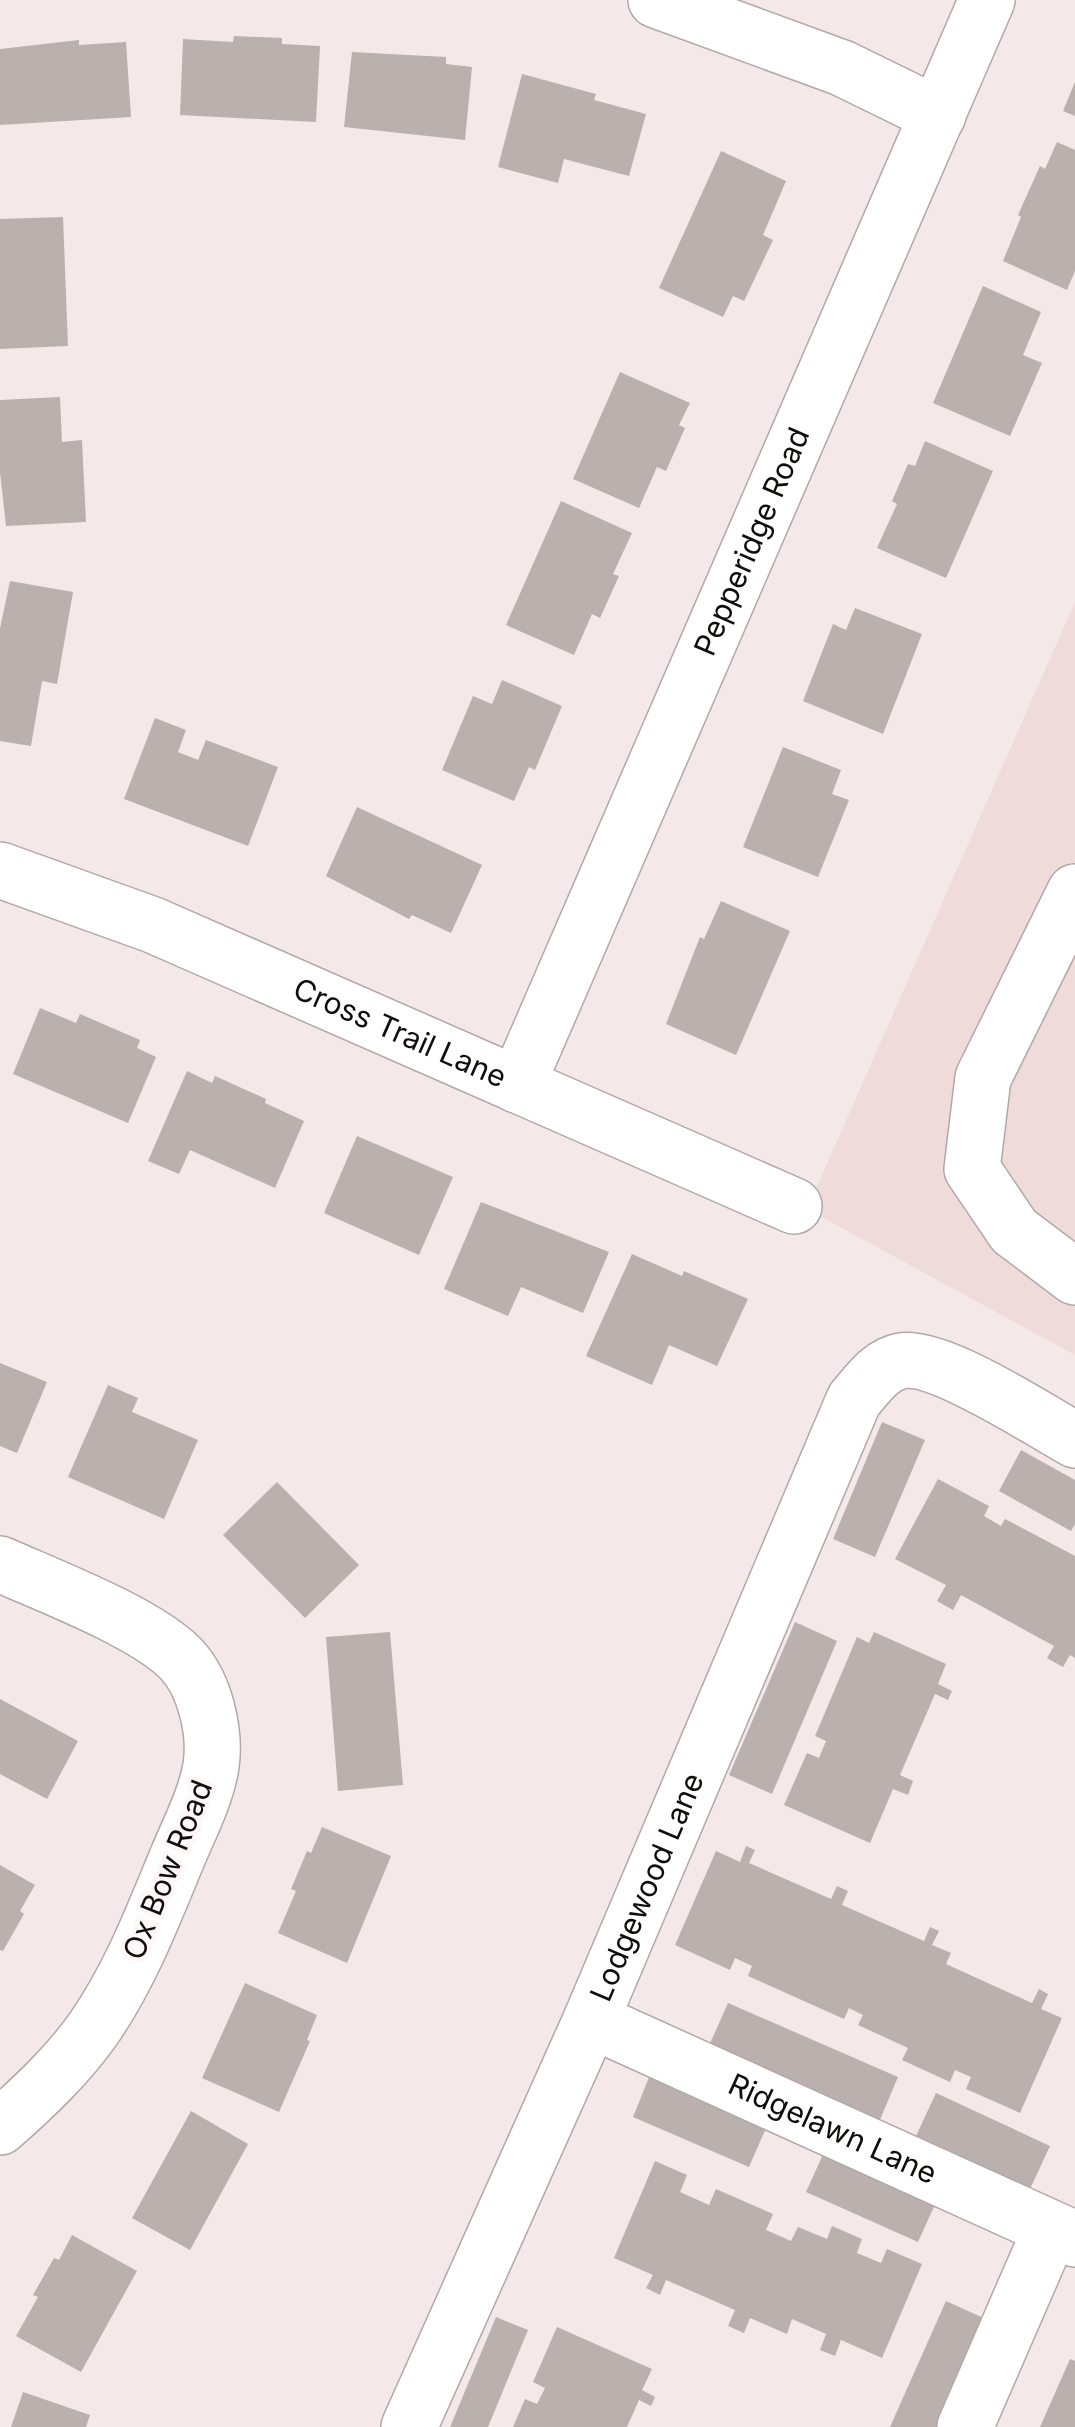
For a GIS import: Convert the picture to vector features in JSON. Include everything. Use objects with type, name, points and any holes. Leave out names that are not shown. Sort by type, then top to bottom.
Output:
[{"type":"street","points":[[656,0],[842,68],[938,115]]},
{"type":"street","name":"Pepperidge Road","points":[[517,1085],[988,0]]},
{"type":"street","name":"Cross Trail Lane","points":[[0,870],[153,924],[794,1206]]},
{"type":"street","points":[[1075,892],[982,1078],[972,1169],[1014,1231],[1075,1276]]},
{"type":"street","name":"Lodgewood Lane","points":[[409,2427],[591,2020],[854,1400],[876,1374],[901,1361],[932,1364],[1075,1440]]},
{"type":"street","name":"Ox Bow Road","points":[[0,1564],[150,1635],[182,1660],[201,1690],[210,1726],[211,1765],[138,1953],[94,2028],[37,2094],[0,2127]]},
{"type":"street","name":"Ridgelawn Lane","points":[[591,2020],[1063,2234]]},
{"type":"street","points":[[965,2427],[1063,2234]]},
{"type":"shaded area","points":[[1075,602],[1075,1355],[807,1209]]},
{"type":"building","points":[[234,36],[282,38],[282,44],[320,46],[316,122],[180,115],[183,39],[233,42]]},
{"type":"building","points":[[79,40],[79,45],[126,42],[131,117],[0,125],[0,49]]},
{"type":"building","points":[[352,52],[446,57],[446,64],[472,67],[465,140],[344,127]]},
{"type":"building","points":[[522,74],[596,94],[594,100],[646,114],[629,176],[564,159],[558,183],[498,167]]},
{"type":"building","points":[[1075,82],[1075,116],[1063,111]]},
{"type":"building","points":[[1057,142],[1075,150],[1075,271],[1067,290],[1003,261],[1040,166],[1045,169]]},
{"type":"building","points":[[721,151],[786,181],[763,235],[773,240],[744,301],[733,296],[723,317],[659,288]]},
{"type":"building","points":[[63,217],[68,346],[0,349],[0,219]]},
{"type":"building","points":[[983,286],[1041,312],[1023,355],[1042,363],[1010,436],[933,403]]},
{"type":"building","points":[[620,372],[690,403],[679,425],[685,428],[666,471],[657,467],[639,508],[573,479]]},
{"type":"building","points":[[60,397],[62,442],[82,440],[86,522],[6,526],[0,472],[0,400]]},
{"type":"building","points":[[925,441],[993,471],[946,578],[877,548],[897,504],[892,501],[908,464],[915,466]]},
{"type":"building","points":[[561,501],[632,533],[613,574],[619,576],[600,618],[592,614],[574,655],[506,625]]},
{"type":"building","points":[[10,581],[73,592],[57,684],[42,681],[31,746],[0,741],[0,628]]},
{"type":"building","points":[[855,608],[922,634],[883,734],[803,701],[833,624],[846,630]]},
{"type":"building","points":[[502,680],[562,706],[535,770],[529,767],[514,801],[442,770],[473,696],[492,704]]},
{"type":"building","points":[[155,718],[186,730],[178,752],[198,760],[206,740],[278,767],[248,846],[124,799]]},
{"type":"building","points":[[783,747],[841,770],[832,794],[849,800],[818,877],[743,847]]},
{"type":"building","points":[[357,807],[482,865],[451,933],[412,915],[409,919],[326,876]]},
{"type":"building","points":[[721,901],[790,931],[736,1055],[666,1024],[700,937],[704,939]]},
{"type":"building","points":[[40,1008],[76,1023],[80,1014],[140,1040],[137,1048],[156,1057],[128,1123],[13,1074]]},
{"type":"building","points":[[187,1071],[212,1083],[215,1076],[304,1121],[275,1188],[190,1150],[179,1174],[148,1161]]},
{"type":"building","points":[[357,1136],[453,1177],[419,1255],[324,1213]]},
{"type":"building","points":[[481,1202],[609,1252],[583,1313],[521,1287],[508,1316],[444,1289]]},
{"type":"building","points":[[632,1254],[748,1299],[717,1366],[669,1345],[652,1385],[586,1356]]},
{"type":"building","points":[[0,1363],[47,1382],[17,1453],[0,1446]]},
{"type":"building","points":[[108,1385],[138,1398],[132,1412],[198,1440],[164,1519],[68,1477]]},
{"type":"building","points":[[882,1422],[925,1440],[875,1557],[833,1539]]},
{"type":"building","points":[[1021,1450],[1075,1480],[1075,1524],[1071,1531],[999,1491]]},
{"type":"building","points":[[938,1479],[989,1506],[984,1516],[1001,1526],[1005,1519],[1075,1556],[1075,1658],[1070,1655],[1063,1667],[1047,1658],[1054,1646],[961,1595],[953,1610],[937,1601],[946,1585],[895,1559]]},
{"type":"building","points":[[277,1482],[359,1565],[305,1618],[223,1535]]},
{"type":"building","points":[[795,1622],[837,1641],[772,1794],[729,1775]]},
{"type":"building","points":[[390,1632],[403,1785],[338,1791],[326,1637]]},
{"type":"building","points":[[874,1632],[946,1664],[938,1684],[952,1691],[948,1700],[935,1694],[900,1775],[913,1781],[908,1795],[893,1789],[870,1843],[784,1805],[807,1753],[819,1758],[826,1741],[815,1736],[857,1637],[869,1643]]},
{"type":"building","points":[[0,1699],[78,1741],[47,1799],[0,1774]]},
{"type":"building","points":[[322,1827],[391,1856],[347,1963],[278,1933],[296,1891],[291,1889]]},
{"type":"building","points":[[746,1846],[755,1850],[749,1863],[831,1899],[837,1886],[848,1891],[842,1905],[924,1941],[930,1927],[939,1931],[932,1945],[951,1953],[946,1964],[1032,2003],[1039,1989],[1048,1994],[1041,2009],[1062,2018],[1020,2113],[966,2089],[971,2077],[955,2070],[950,2082],[902,2060],[908,2048],[858,2025],[863,2015],[849,2008],[844,2019],[748,1976],[752,1966],[735,1958],[730,1970],[675,1945],[716,1851],[740,1862]]},
{"type":"building","points":[[0,1865],[35,1885],[3,1951],[0,1950]]},
{"type":"building","points":[[245,1983],[317,2015],[279,2112],[202,2078]]},
{"type":"building","points":[[728,2003],[898,2077],[879,2122],[708,2048]]},
{"type":"building","points":[[650,2075],[767,2126],[749,2167],[633,2117]]},
{"type":"building","points":[[936,2093],[1050,2146],[1030,2189],[916,2136]]},
{"type":"building","points":[[191,2111],[248,2144],[190,2250],[132,2218]]},
{"type":"building","points":[[825,2150],[937,2200],[918,2242],[806,2192]]},
{"type":"building","points":[[655,2161],[687,2175],[680,2192],[709,2205],[716,2189],[773,2214],[766,2230],[791,2241],[798,2227],[827,2239],[832,2226],[862,2239],[857,2253],[881,2263],[887,2249],[922,2264],[882,2358],[841,2340],[835,2356],[820,2350],[826,2334],[792,2319],[787,2334],[750,2318],[744,2333],[728,2326],[735,2310],[666,2280],[660,2295],[646,2288],[653,2275],[614,2258]]},
{"type":"building","points":[[72,2235],[137,2271],[81,2372],[16,2336],[38,2297],[33,2295]]},
{"type":"building","points":[[946,2301],[988,2320],[940,2427],[890,2427]]},
{"type":"building","points":[[496,2317],[528,2330],[488,2427],[450,2427]]},
{"type":"building","points":[[557,2327],[652,2369],[642,2390],[655,2397],[651,2406],[639,2400],[627,2427],[513,2427],[525,2399],[537,2404],[545,2388],[533,2382]]},
{"type":"building","points":[[1070,2359],[1075,2361],[1075,2427],[1040,2427]]},
{"type":"building","points":[[23,2392],[90,2415],[86,2427],[11,2427]]}]
